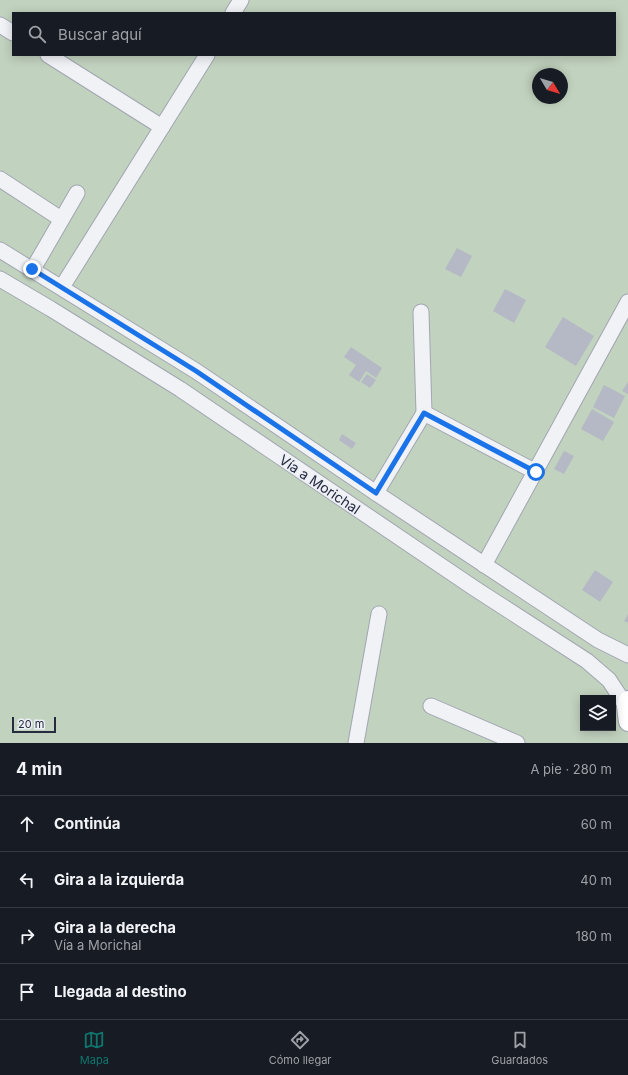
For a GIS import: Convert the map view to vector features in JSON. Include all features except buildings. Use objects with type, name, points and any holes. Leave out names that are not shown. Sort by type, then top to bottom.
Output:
[{"type":"street","points":[[234,12],[241,0]]},
{"type":"street","points":[[0,25],[12,32]]},
{"type":"street","points":[[50,56],[162,127]]},
{"type":"street","points":[[62,287],[206,56]]},
{"type":"street","points":[[0,179],[61,220]]},
{"type":"street","points":[[32,269],[77,193]]},
{"type":"street","name":"Vía a Morichal","points":[[0,250],[196,371],[376,493],[598,640],[628,655]]},
{"type":"street","name":"Vía a Morichal","points":[[0,279],[180,389],[474,588],[587,661],[609,680],[627,709]]},
{"type":"street","points":[[484,565],[628,302]]},
{"type":"street","points":[[376,493],[424,413],[421,312]]},
{"type":"street","points":[[424,413],[536,472]]},
{"type":"street","points":[[356,743],[379,614]]},
{"type":"street","points":[[431,706],[517,743]]},
{"type":"green space","points":[[0,0],[628,0],[628,743],[0,743]]},
{"type":"route","points":[[32,269],[196,371],[376,493],[424,413],[536,472]]}]
